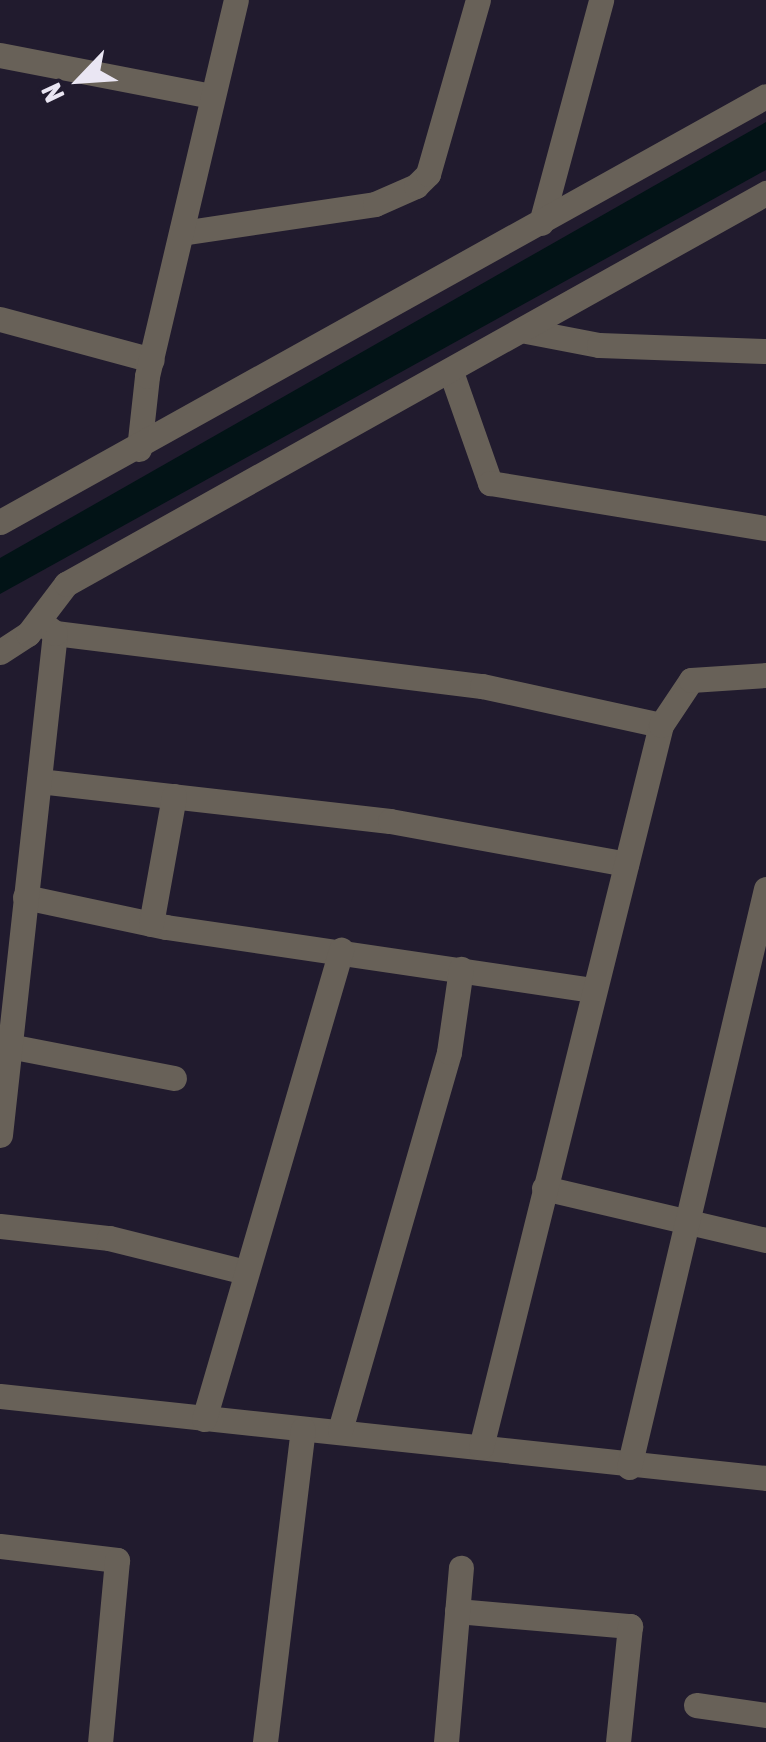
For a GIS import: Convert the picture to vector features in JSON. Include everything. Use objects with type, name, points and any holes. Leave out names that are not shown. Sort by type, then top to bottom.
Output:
[{"type":"street","points":[[139,450],[152,360],[188,232],[210,96],[236,0]]},
{"type":"street","points":[[188,232],[375,204],[416,186],[428,174],[478,0]]},
{"type":"street","points":[[541,224],[601,0]]},
{"type":"street","points":[[0,55],[210,96]]},
{"type":"street","points":[[0,522],[139,450],[766,96]]},
{"type":"street","points":[[0,1135],[38,781],[46,627],[66,584],[526,331],[766,193]]},
{"type":"street","points":[[0,319],[152,360]]},
{"type":"street","points":[[526,331],[599,345],[766,352]]},
{"type":"street","points":[[451,372],[490,483],[766,528]]},
{"type":"street","points":[[0,652],[46,627],[482,686],[661,725]]},
{"type":"street","points":[[481,1447],[661,725],[691,680],[766,675]]},
{"type":"street","points":[[38,781],[390,821],[626,864]]},
{"type":"street","points":[[151,924],[174,796]]},
{"type":"street","points":[[629,1467],[682,1220],[766,889]]},
{"type":"street","points":[[25,897],[151,924],[592,990]]},
{"type":"street","points":[[204,1419],[242,1271],[341,950]]},
{"type":"street","points":[[340,1430],[445,1068],[462,969]]},
{"type":"street","points":[[9,1046],[174,1078]]},
{"type":"street","points":[[544,1188],[766,1240]]},
{"type":"street","points":[[0,1226],[109,1238],[242,1271]]},
{"type":"street","points":[[0,1396],[340,1430],[629,1467],[766,1478]]},
{"type":"street","points":[[265,1742],[302,1428]]},
{"type":"street","points":[[0,1546],[117,1560],[100,1742]]},
{"type":"street","points":[[446,1742],[462,1568]]},
{"type":"street","points":[[458,1611],[630,1626],[618,1742]]},
{"type":"street","points":[[696,1705],[766,1715]]},
{"type":"shaded area","points":[[766,122],[766,170],[0,594],[0,558]]}]
